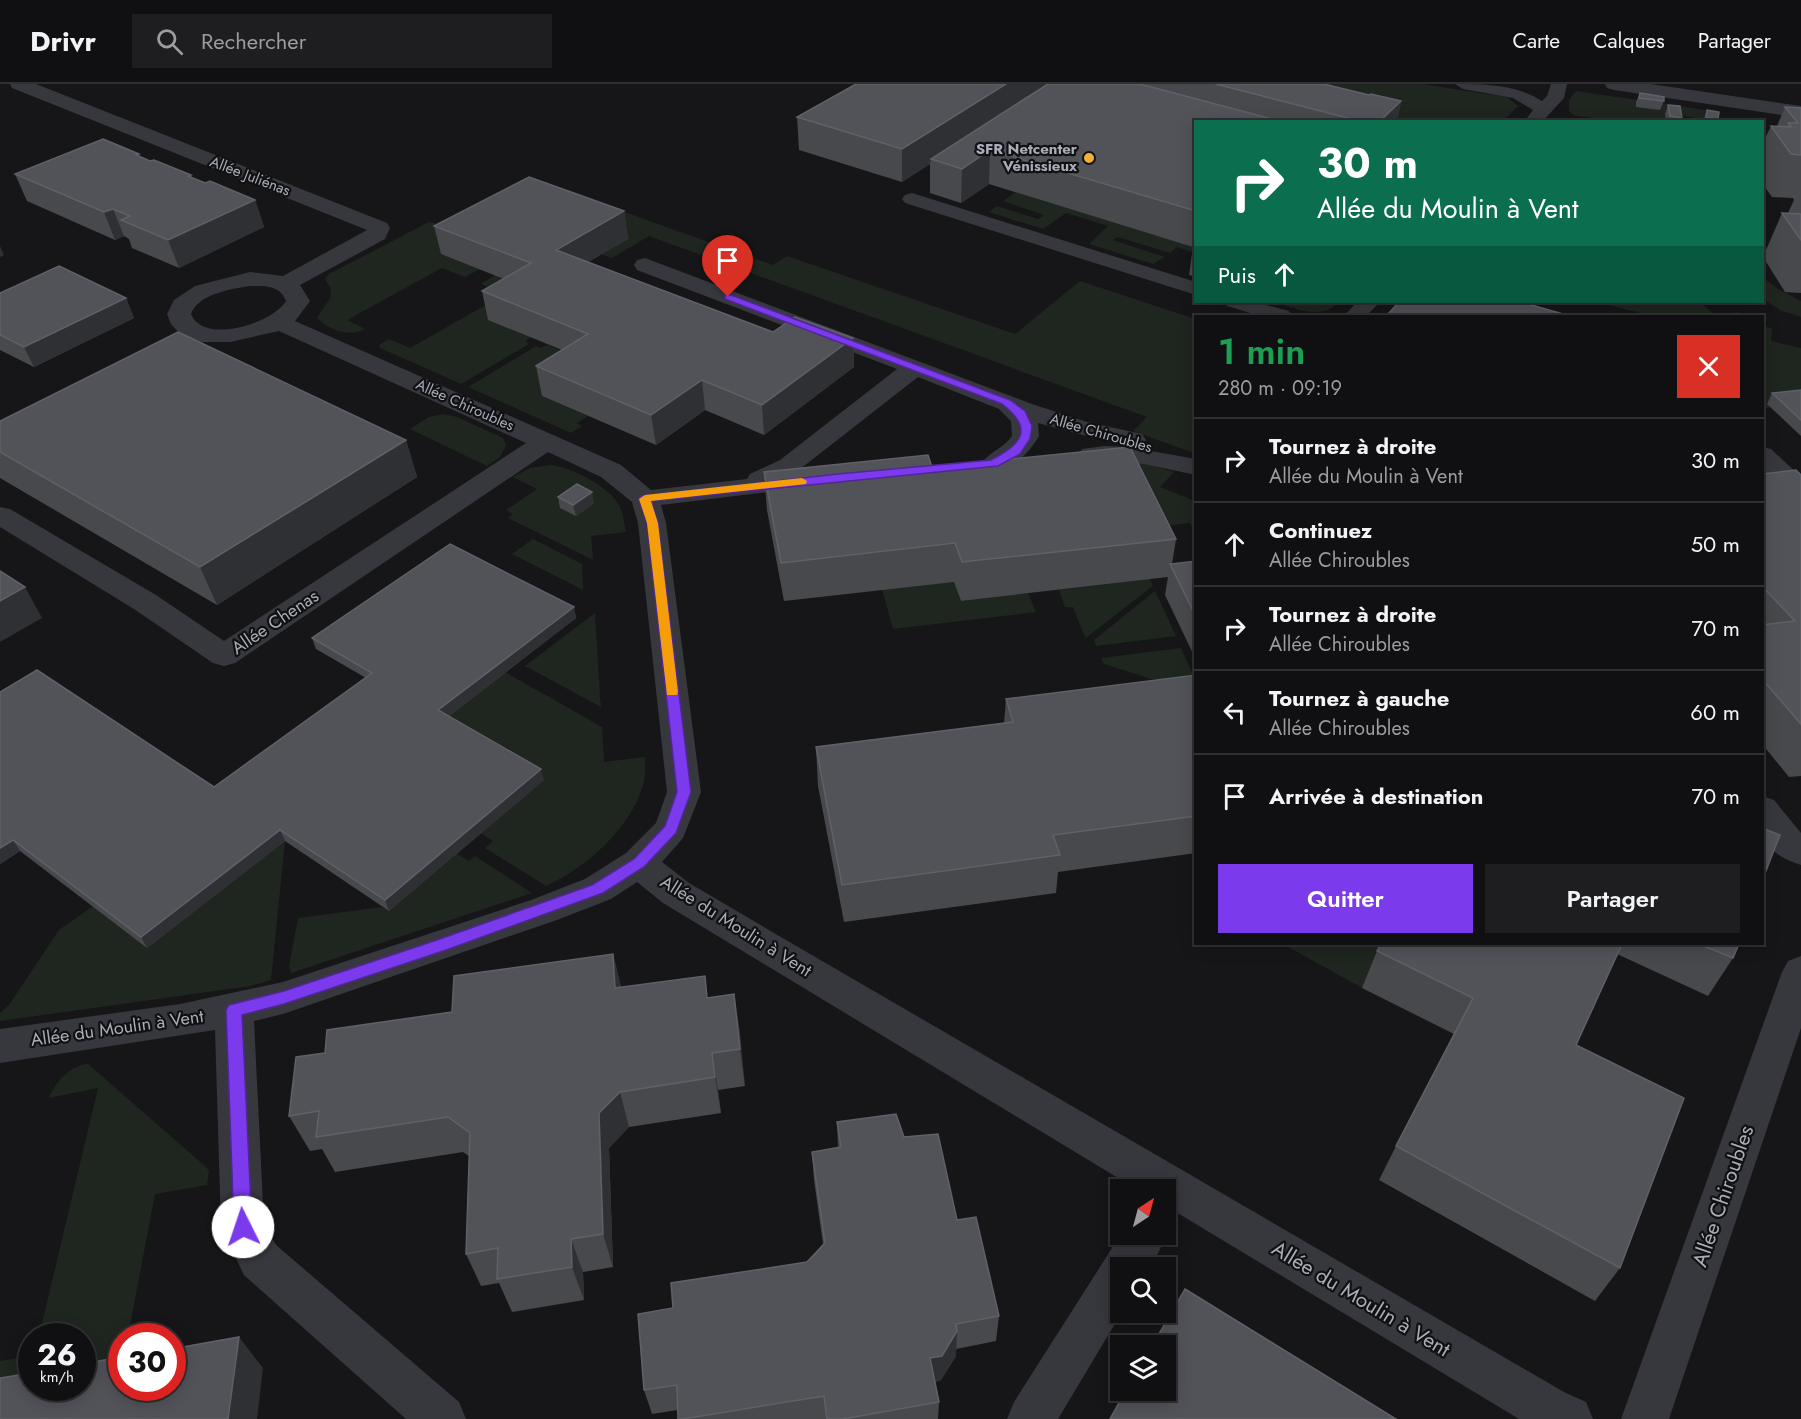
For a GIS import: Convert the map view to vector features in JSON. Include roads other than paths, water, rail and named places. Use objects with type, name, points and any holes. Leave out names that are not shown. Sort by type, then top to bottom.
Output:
[{"type":"street","name":"Allée Juliénas","points":[[19,84],[379,228],[377,234],[300,274],[286,284]]},
{"type":"street","points":[[1614,84],[1801,112]]},
{"type":"street","name":"Allée Chiroubles","points":[[645,265],[1006,402],[1099,435],[1153,446],[1194,466]]},
{"type":"street","points":[[270,279],[286,284],[295,291],[298,301],[292,312],[279,322],[253,331],[224,336],[181,336],[183,324],[180,315],[183,306],[192,297],[208,288],[228,282],[270,279]]},
{"type":"street","name":"Allée Chiroubles","points":[[279,322],[611,471],[645,499]]},
{"type":"street","points":[[748,487],[789,466],[915,367]]},
{"type":"street","name":"Allée Chiroubles","points":[[1006,402],[1021,414],[1027,426],[1024,439],[1016,452],[983,464],[1124,454],[1159,458],[1194,467]]},
{"type":"street","name":"Allée Chenas","points":[[0,515],[145,602],[224,656],[547,441]]},
{"type":"street","points":[[1764,457],[1801,492]]},
{"type":"street","points":[[639,863],[671,829],[684,792],[652,523],[645,499],[838,477]]},
{"type":"street","points":[[1764,811],[1798,851]]},
{"type":"street","points":[[1764,837],[1798,851]]},
{"type":"street","name":"Allée du Moulin à Vent","points":[[0,1046],[180,1020],[284,998],[544,910],[598,889],[639,863],[686,898],[1142,1179]]},
{"type":"street","name":"Allée Chiroubles","points":[[1646,1419],[1801,972]]},
{"type":"street","points":[[234,1010],[243,1227],[260,1260],[442,1419]]},
{"type":"street","name":"Allée du Moulin à Vent","points":[[1176,1199],[1554,1416]]},
{"type":"street","points":[[1031,1419],[1110,1291]]},
{"type":"lane","points":[[1463,84],[1518,94],[1537,115],[1555,98],[1559,84]]},
{"type":"lane","points":[[912,199],[1194,288]]},
{"type":"lane","points":[[1237,303],[1278,315]]},
{"type":"lane","points":[[1355,315],[1368,303]]},
{"type":"place","name":"SFR Netcenter Vénissieux","points":[[1089,158]]}]
